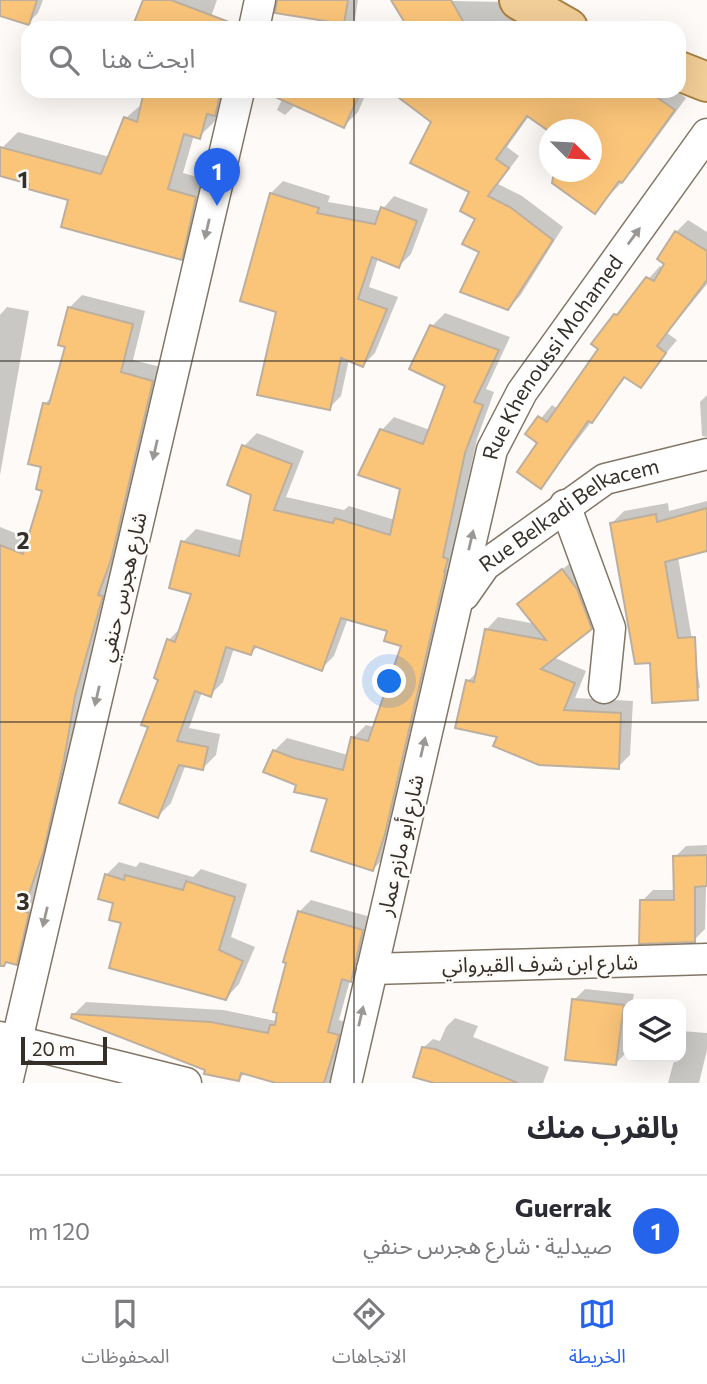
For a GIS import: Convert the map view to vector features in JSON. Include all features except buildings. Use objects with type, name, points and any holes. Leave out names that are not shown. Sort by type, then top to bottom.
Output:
[{"type":"main road","points":[[519,0],[556,21]]},
{"type":"main road","points":[[686,74],[707,82]]},
{"type":"street","points":[[256,21],[260,0]]},
{"type":"street","name":"شارع هجرس حنفي","points":[[6,1083],[8,1039],[237,98]]},
{"type":"street","name":"Rue Khenoussi Mohamed","points":[[456,607],[492,450],[522,392],[707,134]]},
{"type":"street","name":"Rue Belkadi Belkacem","points":[[456,607],[485,565],[605,479],[707,454]]},
{"type":"street","points":[[565,506],[610,628],[604,688]]},
{"type":"street","name":"شارع أبو مازم عمار","points":[[346,1083],[456,607]]},
{"type":"street","name":"شارع ابن شرف القيرواني","points":[[372,969],[707,959]]},
{"type":"street","points":[[8,1039],[186,1083]]},
{"type":"place","name":"Guerrak","points":[[217,206]]}]
